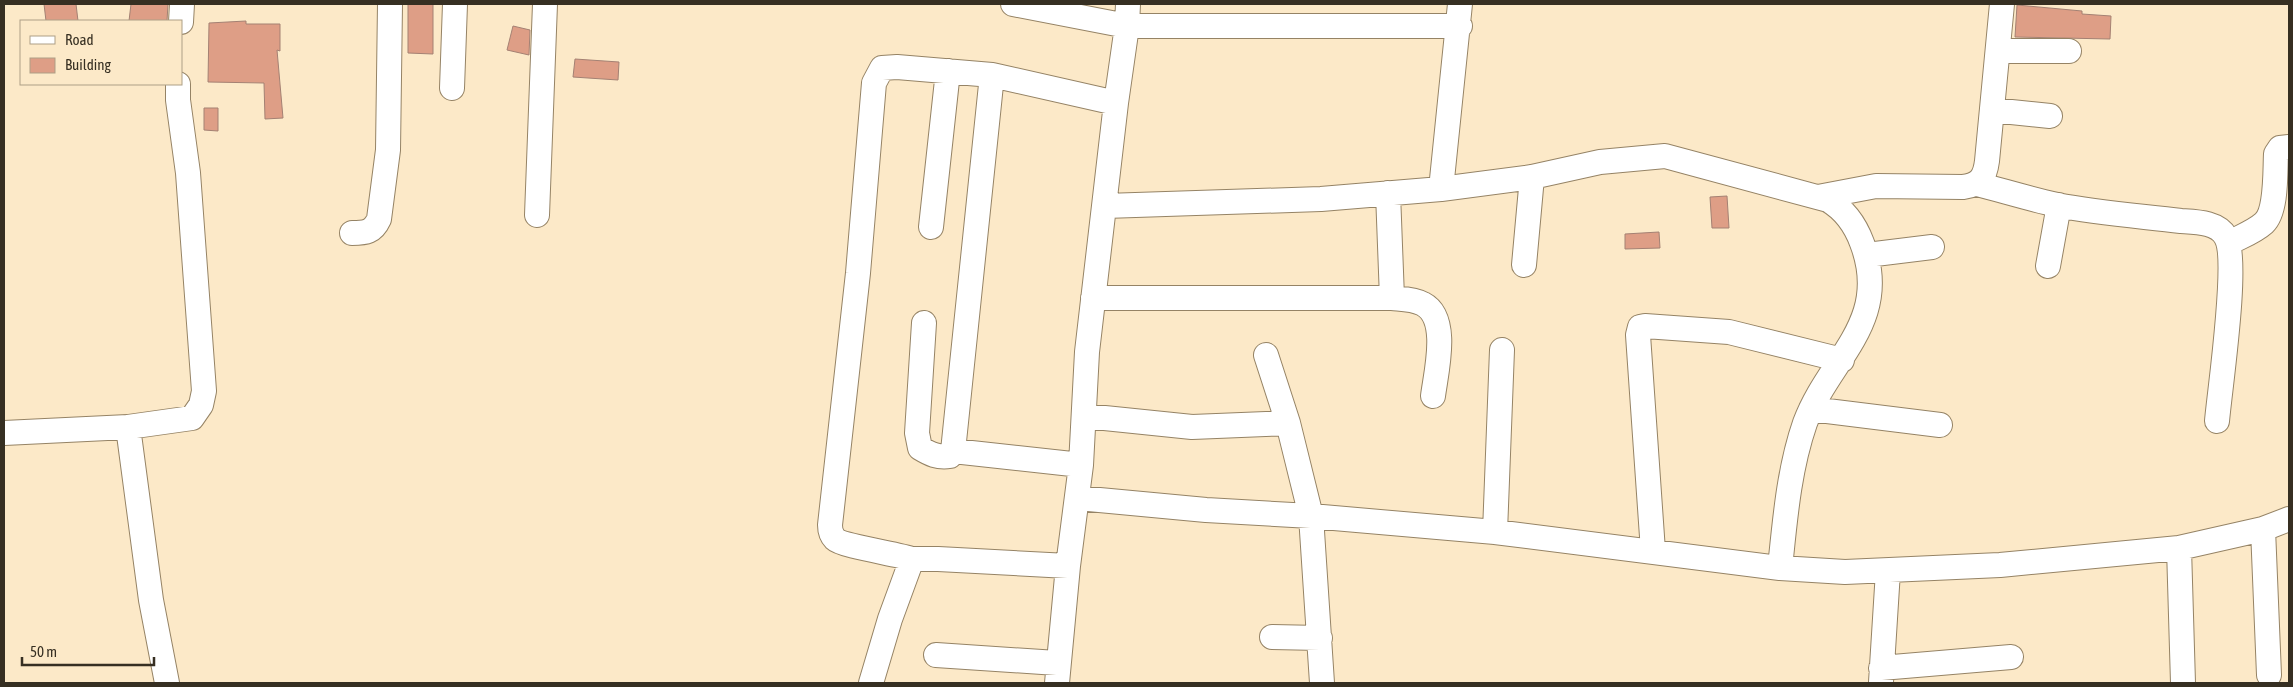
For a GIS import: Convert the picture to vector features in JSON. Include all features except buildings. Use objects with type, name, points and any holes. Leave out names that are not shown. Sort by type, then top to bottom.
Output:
[{"type":"street","points":[[181,20],[182,4]]},
{"type":"street","points":[[352,233],[367,233],[375,228],[379,219],[388,150],[390,4]]},
{"type":"street","points":[[452,88],[455,4]]},
{"type":"street","points":[[537,215],[545,4]]},
{"type":"street","points":[[1013,4],[1128,15],[1460,15],[1441,189]]},
{"type":"street","points":[[1977,184],[1982,179],[1986,168],[2002,4]]},
{"type":"street","points":[[936,655],[1057,673],[1068,566],[1078,498],[1085,416],[1087,352],[1128,15]]},
{"type":"street","points":[[1998,50],[2069,51]]},
{"type":"street","points":[[1068,566],[938,559],[912,560],[900,555],[839,542],[831,532],[830,525],[858,273],[874,82],[882,68],[948,71],[992,75],[1116,103]]},
{"type":"street","points":[[931,227],[948,71]]},
{"type":"street","points":[[924,323],[917,433],[920,448],[931,455],[950,456],[953,452],[992,75]]},
{"type":"street","points":[[4,433],[128,427],[192,418],[201,405],[204,391],[188,173],[178,100],[178,85]]},
{"type":"street","points":[[1992,110],[2050,116]]},
{"type":"street","points":[[2229,243],[2255,230],[2268,218],[2272,202],[2276,154],[2280,148],[2289,147]]},
{"type":"street","points":[[1105,206],[1321,199],[1388,194],[1532,177],[1600,162],[1665,156],[1818,197],[1839,206],[1851,219],[1867,255],[1869,292],[1864,321],[1811,409],[1798,444],[1792,472],[1780,568]]},
{"type":"street","points":[[1524,265],[1532,177]]},
{"type":"street","points":[[1818,197],[1876,186],[1963,187],[1977,184],[2059,205],[2209,225],[2221,230],[2229,243],[2231,280],[2216,420]]},
{"type":"street","points":[[1388,194],[1392,298]]},
{"type":"street","points":[[2048,266],[2059,205]]},
{"type":"street","points":[[1867,255],[1932,247]]},
{"type":"street","points":[[1093,298],[1392,298],[1425,304],[1437,321],[1439,353],[1433,396]]},
{"type":"street","points":[[1653,550],[1643,420],[1638,334],[1640,327],[1696,328],[1729,332],[1842,360]]},
{"type":"street","points":[[1495,532],[1502,350]]},
{"type":"street","points":[[1266,356],[1288,423],[1311,516],[1322,683]]},
{"type":"street","points":[[1811,409],[1940,425]]},
{"type":"street","points":[[1085,416],[1192,427],[1288,423]]},
{"type":"street","points":[[128,427],[151,600],[167,683]]},
{"type":"street","points":[[953,452],[1081,464]]},
{"type":"street","points":[[1078,498],[1206,510],[1311,516],[1495,532],[1653,550],[1780,568],[1845,572],[1888,572],[2000,565],[2179,548],[2263,529],[2289,519]]},
{"type":"street","points":[[2263,529],[2269,675]]},
{"type":"street","points":[[2179,548],[2183,683]]},
{"type":"street","points":[[871,683],[890,619],[912,560]]},
{"type":"street","points":[[1888,572],[1881,676],[2011,657]]},
{"type":"street","points":[[1272,637],[1320,638]]}]
